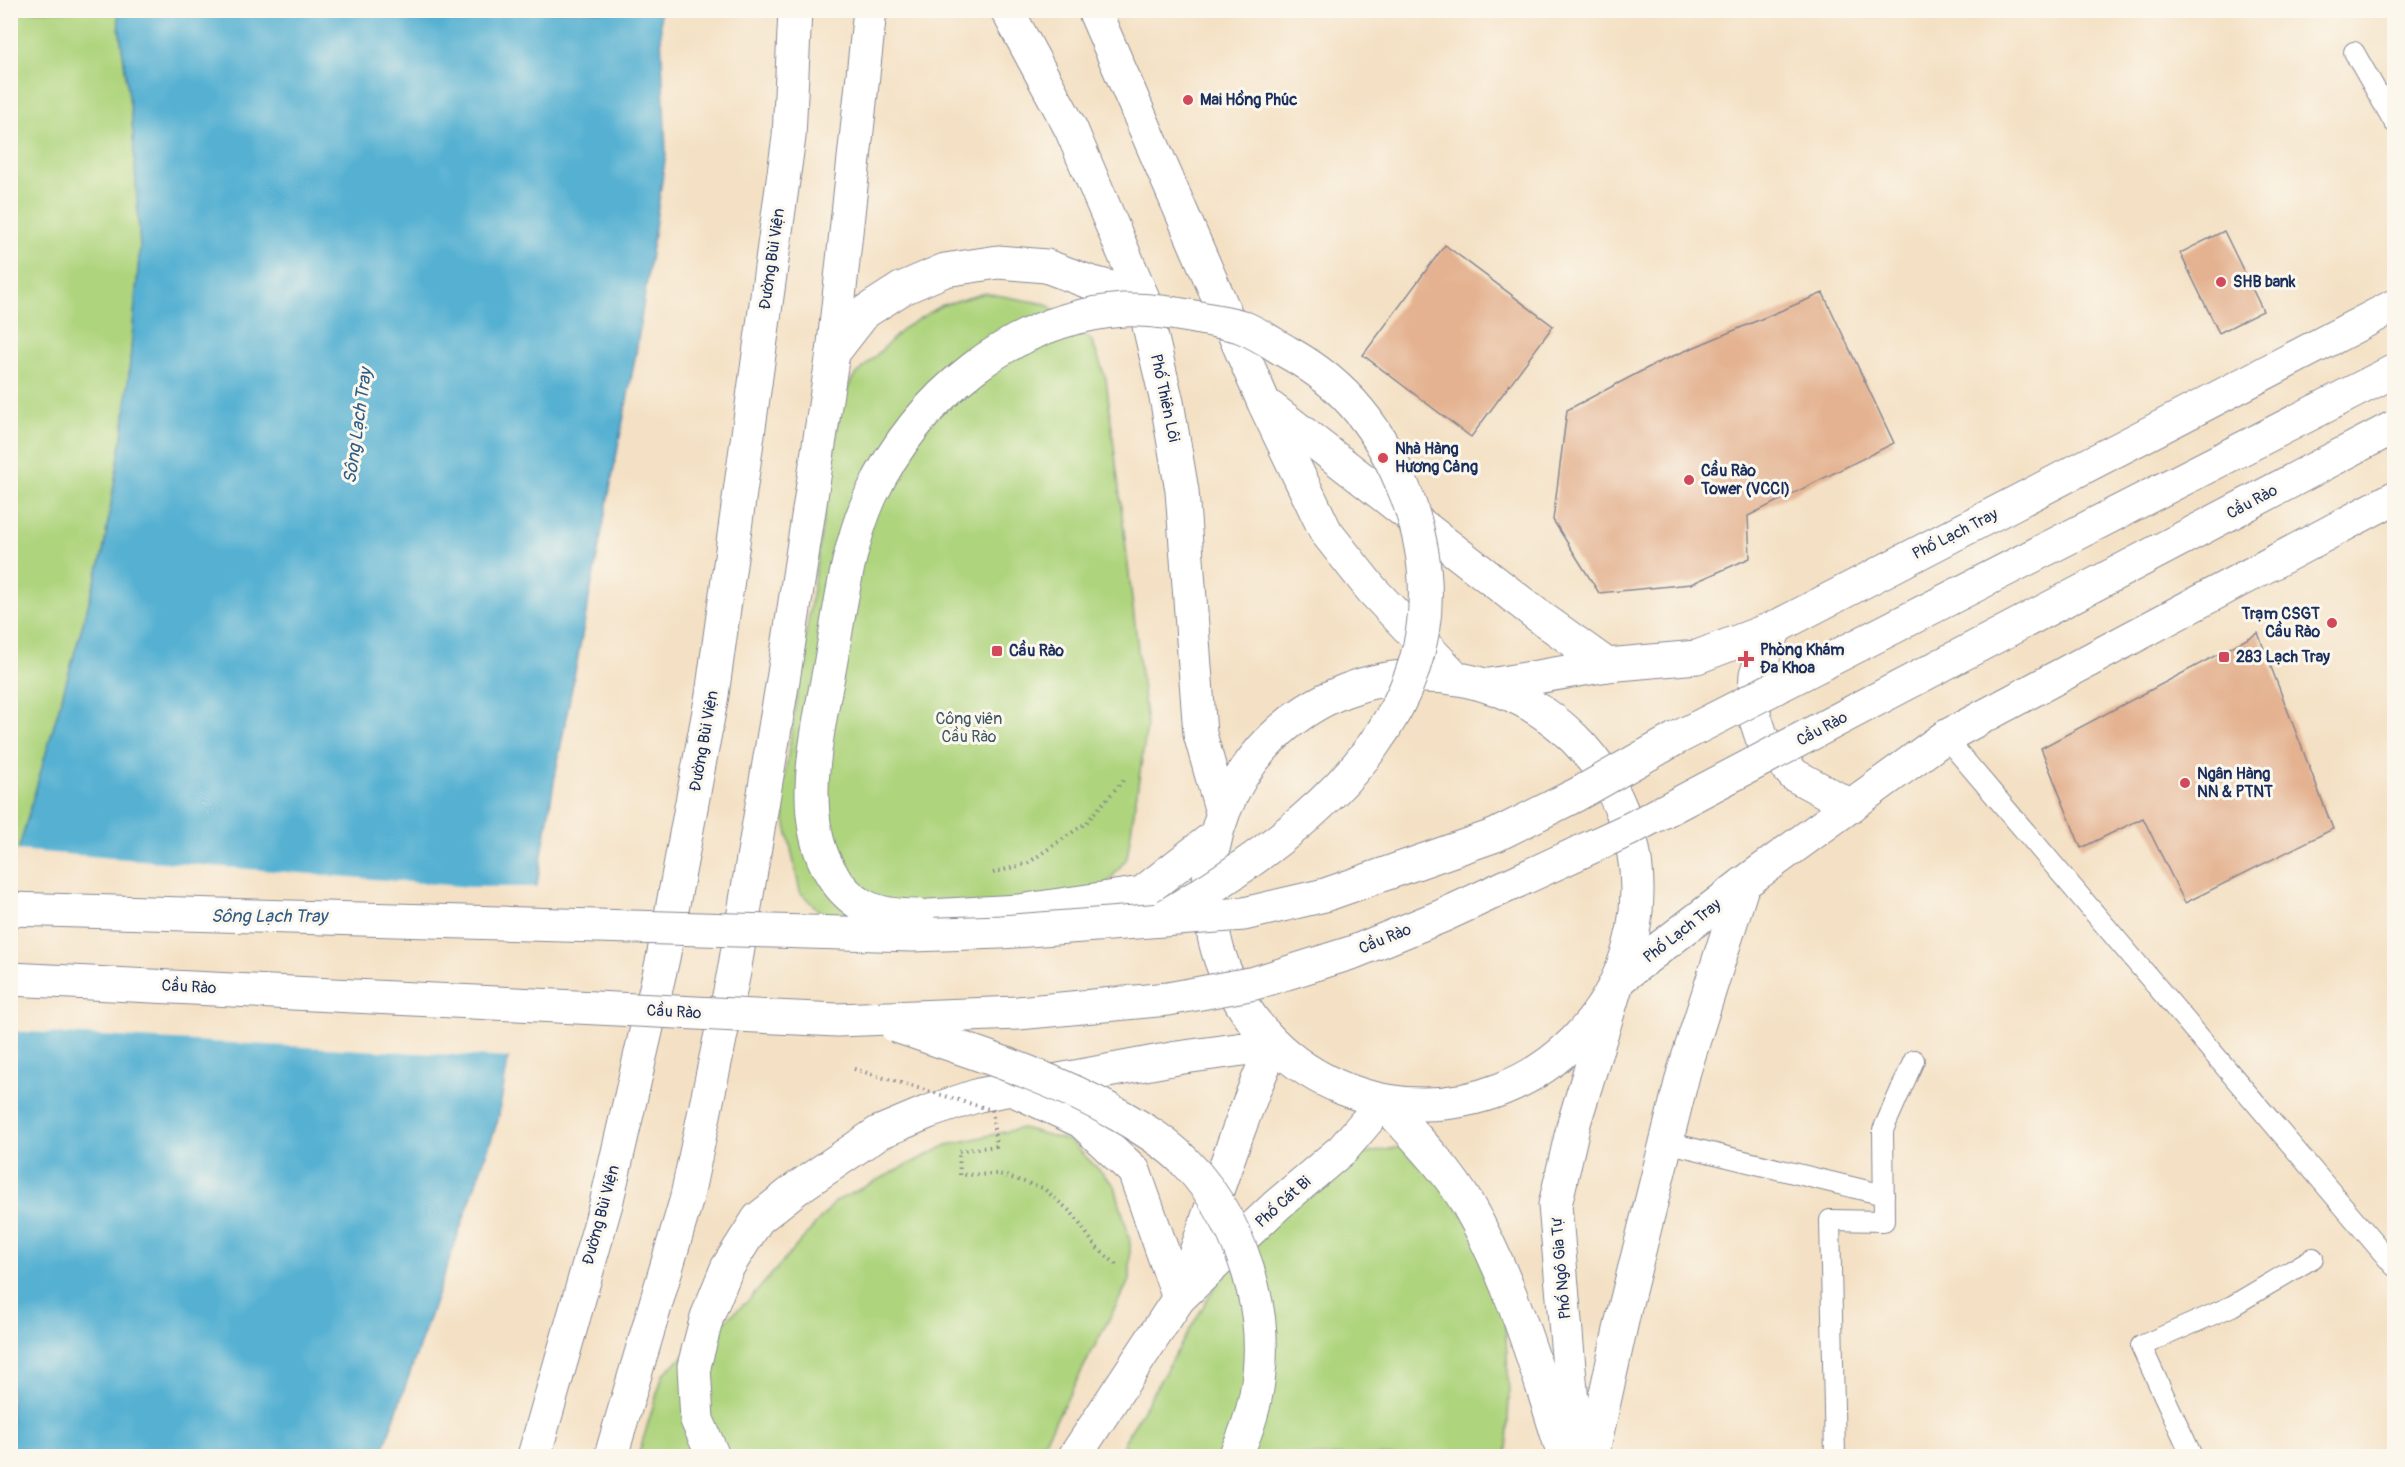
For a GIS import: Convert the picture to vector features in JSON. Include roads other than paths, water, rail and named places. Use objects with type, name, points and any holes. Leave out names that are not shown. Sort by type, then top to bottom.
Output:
[{"type":"main road","name":"Đường Bùi Viện","points":[[534,1456],[609,1193],[663,958],[712,695],[789,137],[795,10]]},
{"type":"main road","points":[[611,1456],[686,1201],[734,972],[784,674],[833,353],[870,10]]},
{"type":"main road","name":"Phố Thiên Lôi","points":[[1007,10],[1071,129],[1142,297],[1167,402],[1182,491],[1200,734],[1218,824]]},
{"type":"main road","points":[[1094,10],[1264,403],[1326,532],[1372,590],[1454,676]]},
{"type":"main road","points":[[833,353],[865,312],[901,289],[945,270],[998,262],[1046,266],[1089,282],[1142,297]]},
{"type":"main road","name":"Phố Lạch Tray","points":[[1490,685],[1607,665],[1697,657],[1776,627],[2394,306]]},
{"type":"main road","points":[[1161,919],[1230,878],[1323,805],[1382,737],[1402,696],[1418,652],[1424,609],[1423,559],[1413,513],[1398,473],[1353,400],[1318,369],[1241,327],[1162,311],[1122,310],[1085,316],[1041,330],[972,367],[935,400],[912,426],[870,498],[849,564],[814,751],[814,830],[826,864],[844,892],[868,910],[894,916],[929,916],[1018,911],[1142,893],[1218,824]]},
{"type":"main road","points":[[10,909],[912,935],[1001,932],[1244,914],[1325,895],[1496,835],[1576,795],[1675,740],[2394,371]]},
{"type":"main road","points":[[1264,403],[1536,614],[1607,665]]},
{"type":"main road","name":"Cầu Rào","points":[[10,979],[877,1020],[1018,1013],[1168,999],[1255,983],[1354,952],[1442,916],[1680,803],[2394,427]]},
{"type":"main road","name":"Phố Lạch Tray","points":[[1618,980],[1743,884],[1946,737],[2394,498]]},
{"type":"main road","points":[[1776,627],[1756,674],[1754,714],[1762,738],[1794,775],[1851,806]]},
{"type":"main road","points":[[1490,685],[1454,676],[1396,675],[1340,690],[1290,720],[1250,762],[1218,824],[1208,892],[1216,949],[1238,1001],[1273,1046],[1324,1082],[1383,1102],[1455,1104],[1522,1082],[1579,1039],[1618,980]]},
{"type":"main road","name":"Phố Ngô Gia Tự","points":[[1490,685],[1525,700],[1577,739],[1614,792],[1634,853],[1636,918],[1574,1123],[1556,1205],[1576,1456]]},
{"type":"main road","points":[[1592,1456],[1626,1303],[1684,1071],[1743,884]]},
{"type":"main road","points":[[877,1020],[1007,1063],[1080,1093],[1145,1130],[1185,1161],[1202,1182],[1232,1229],[1248,1269],[1260,1316],[1261,1358],[1256,1402],[1236,1456]]},
{"type":"main road","points":[[712,1456],[697,1420],[694,1366],[707,1317],[727,1268],[758,1219],[878,1133],[928,1112],[979,1095],[1014,1090],[1131,1065],[1273,1046]]},
{"type":"main road","name":"Phố Cát Bi","points":[[1075,1456],[1179,1298],[1230,1161],[1248,1101],[1273,1046]]},
{"type":"main road","points":[[1014,1090],[1081,1121],[1134,1172],[1179,1298]]},
{"type":"main road","points":[[1383,1102],[1434,1157],[1467,1203],[1488,1244],[1531,1350],[1564,1456]]},
{"type":"main road","name":"Phố Cát Bi","points":[[1179,1298],[1277,1205],[1343,1149],[1383,1102]]},
{"type":"lane","points":[[2354,52],[2394,122]]},
{"type":"lane","points":[[1946,737],[2394,1266]]},
{"type":"lane","points":[[1835,1456],[1830,1220],[1884,1221],[1882,1130],[1914,1060]]},
{"type":"lane","points":[[1666,1142],[1884,1195]]},
{"type":"lane","points":[[2192,1456],[2141,1346],[2232,1306],[2313,1258]]},
{"type":"water","name":"Sông Lạch Tray","points":[[117,11],[660,11],[666,154],[636,353],[555,776],[498,1120],[381,1456],[11,1456],[10,879],[103,553],[125,418],[140,247],[132,119]]},
{"type":"place","name":"Mai Hồng Phúc","points":[[1188,100]]},
{"type":"place","name":"SHB bank","points":[[2221,282]]},
{"type":"place","name":"Nhà Hàng Hương Cảng","points":[[1383,458]]},
{"type":"place","name":"Cầu Rào Tower (VCCI)","points":[[1689,480]]},
{"type":"place","name":"Trạm CSGT Cầu Rào","points":[[2332,623]]},
{"type":"place","name":"Cầu Rào","points":[[997,651]]},
{"type":"place","name":"283 Lạch Tray","points":[[2224,657]]},
{"type":"place","name":"Phòng Khám Đa Khoa","points":[[1746,659]]},
{"type":"place","name":"Ngân Hàng NN & PTNT","points":[[2185,783]]},
{"type":"park label","name":"Công viên Cầu Rào","points":[[969,728]]}]
